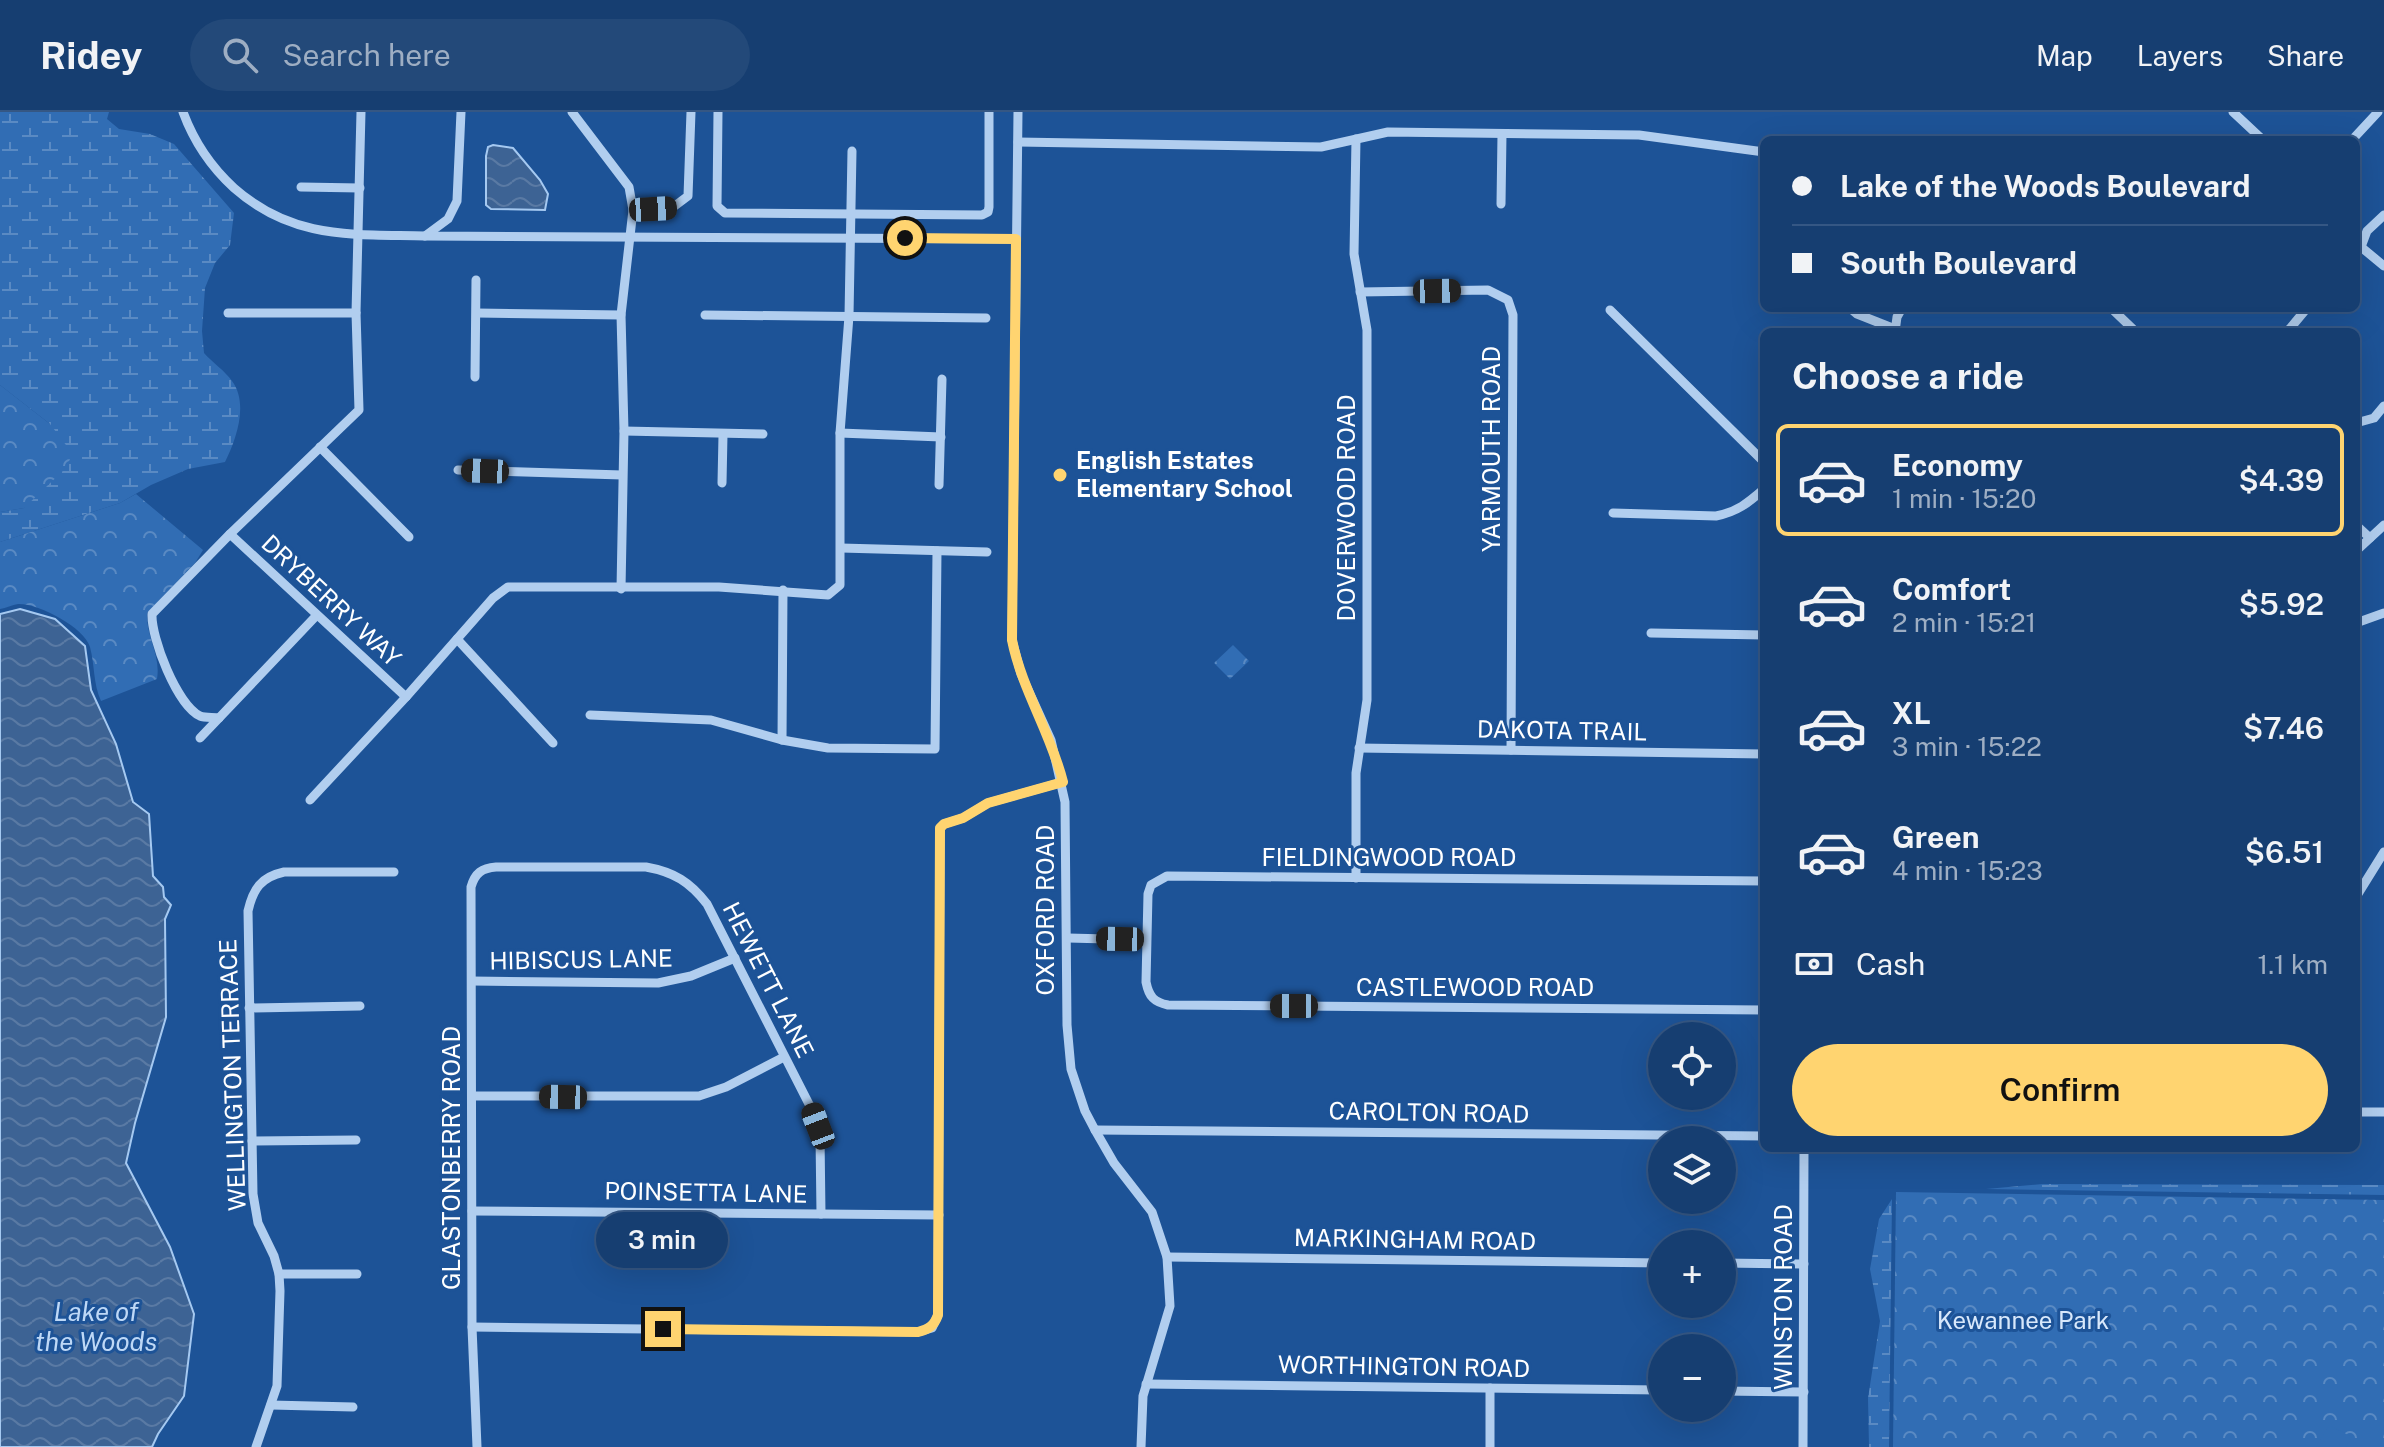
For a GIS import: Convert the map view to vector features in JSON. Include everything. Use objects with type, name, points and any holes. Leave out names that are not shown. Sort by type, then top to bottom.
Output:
[{"type":"street","points":[[183,112],[191,135],[222,178],[265,213],[304,227],[358,235],[1016,239]]},
{"type":"street","points":[[219,718],[201,716],[180,693],[163,662],[152,614],[359,410],[356,313],[361,112]]},
{"type":"street","points":[[425,236],[448,219],[457,201],[461,112]]},
{"type":"street","points":[[572,112],[629,187],[633,210],[621,315],[624,431],[621,589]]},
{"type":"street","points":[[633,210],[672,208],[688,196],[691,112]]},
{"type":"street","points":[[718,112],[717,206],[720,211],[982,215],[988,212],[989,112]]},
{"type":"street","name":"OXFORD ROAD","points":[[1018,112],[1012,640],[1021,674],[1051,740],[1063,782],[1068,938],[1067,1025],[1071,1069],[1095,1130],[1114,1163],[1152,1212],[1167,1257],[1170,1306],[1146,1384],[1141,1410],[1141,1447]]},
{"type":"street","points":[[2233,112],[2259,136]]},
{"type":"street","points":[[2356,136],[2378,112]]},
{"type":"street","points":[[1018,142],[1321,147],[1388,132],[1639,135],[1760,151]]},
{"type":"street","points":[[1501,204],[1502,134]]},
{"type":"street","name":"DOVERWOOD ROAD","points":[[1356,139],[1354,254],[1367,330],[1367,700],[1356,773],[1356,878]]},
{"type":"street","points":[[310,800],[493,598],[508,587],[719,587],[828,595],[840,585],[840,433],[849,316],[852,151]]},
{"type":"street","points":[[301,187],[360,188]]},
{"type":"street","points":[[2360,245],[2367,231],[2384,215]]},
{"type":"street","points":[[2360,250],[2384,266]]},
{"type":"street","points":[[475,377],[476,280]]},
{"type":"street","name":"YARMOUTH ROAD","points":[[1360,292],[1488,290],[1508,300],[1513,315],[1511,750]]},
{"type":"street","points":[[1610,310],[1760,458]]},
{"type":"street","points":[[1855,312],[1890,328]]},
{"type":"street","points":[[2115,312],[2132,328]]},
{"type":"street","points":[[2290,328],[2304,312]]},
{"type":"street","points":[[228,313],[356,313]]},
{"type":"street","points":[[477,313],[621,315]]},
{"type":"street","points":[[705,315],[986,318]]},
{"type":"street","points":[[939,485],[942,379]]},
{"type":"street","points":[[2360,422],[2374,418],[2384,406]]},
{"type":"street","points":[[624,431],[763,434]]},
{"type":"street","points":[[840,433],[941,437]]},
{"type":"street","points":[[722,483],[723,435]]},
{"type":"street","points":[[320,447],[409,537]]},
{"type":"street","points":[[458,470],[622,475]]},
{"type":"street","points":[[1613,513],[1716,516],[1745,506],[1760,493]]},
{"type":"street","points":[[2360,547],[2384,525]]},
{"type":"street","points":[[2360,529],[2370,538]]},
{"type":"street","name":"DRYBERRY WAY","points":[[230,534],[406,697]]},
{"type":"street","points":[[841,548],[987,552]]},
{"type":"street","points":[[590,715],[711,720],[782,740],[828,748],[935,749],[937,551]]},
{"type":"street","points":[[782,740],[783,590]]},
{"type":"street","points":[[2360,622],[2384,613]]},
{"type":"street","points":[[200,738],[316,616]]},
{"type":"street","points":[[1651,633],[1760,635]]},
{"type":"street","points":[[457,639],[553,743]]},
{"type":"street","name":"DAKOTA TRAIL","points":[[1359,748],[1760,754]]},
{"type":"street","points":[[472,1327],[918,1332],[932,1328],[938,1315],[940,828],[988,803],[1063,782]]},
{"type":"street","points":[[2360,891],[2384,852]]},
{"type":"street","name":"HEWETT LANE","points":[[479,872],[496,867],[646,867],[666,871],[696,889],[735,958],[818,1126],[822,1155],[821,1214]]},
{"type":"street","name":"WELLINGTON TERRACE","points":[[256,1447],[277,1386],[279,1274],[255,1208],[248,911],[252,895],[261,882],[271,875],[284,872],[394,872]]},
{"type":"street","name":"GLASTONBERRY ROAD","points":[[477,1447],[472,1327],[471,887],[473,878],[479,872]]},
{"type":"street","name":"FIELDINGWOOD ROAD","points":[[1146,940],[1148,894],[1151,885],[1160,878],[1760,881]]},
{"type":"street","points":[[1068,938],[1146,940]]},
{"type":"street","name":"CASTLEWOOD ROAD","points":[[1146,940],[1148,994],[1156,1002],[1168,1005],[1760,1010]]},
{"type":"street","name":"HIBISCUS LANE","points":[[472,981],[658,983],[691,976],[735,958]]},
{"type":"street","points":[[249,1008],[360,1006]]},
{"type":"street","points":[[472,1096],[699,1096],[726,1087],[784,1057]]},
{"type":"street","points":[[2360,1112],[2384,1112]]},
{"type":"street","name":"CAROLTON ROAD","points":[[1095,1130],[1760,1136]]},
{"type":"street","points":[[252,1141],[356,1140]]},
{"type":"street","name":"WINSTON ROAD","points":[[1803,1447],[1804,1152]]},
{"type":"street","name":"POINSETTA LANE","points":[[472,1211],[939,1215]]},
{"type":"street","name":"MARKINGHAM ROAD","points":[[1167,1257],[1648,1263]]},
{"type":"street","points":[[1736,1263],[1804,1264]]},
{"type":"street","points":[[279,1274],[357,1274]]},
{"type":"street","name":"WORTHINGTON ROAD","points":[[1146,1384],[1648,1390]]},
{"type":"street","points":[[1490,1388],[1490,1447]]},
{"type":"street","points":[[1736,1391],[1804,1392]]},
{"type":"street","points":[[271,1405],[353,1407]]},
{"type":"green space","points":[[0,112],[109,112],[107,119],[119,129],[150,134],[174,144],[234,213],[230,245],[215,263],[205,288],[202,331],[204,353],[232,381],[240,400],[240,411],[237,433],[225,462],[188,469],[120,503],[0,542],[0,512],[24,508],[50,424],[0,385]]},
{"type":"green space","points":[[0,385],[50,424],[72,453],[67,467],[24,508],[0,512]]},
{"type":"green space","points":[[136,494],[203,550],[195,563],[147,613],[157,662],[157,679],[101,701],[90,647],[79,632],[37,607],[18,604],[0,609],[0,542],[120,503]]},
{"type":"green space","points":[[1233,645],[1249,661],[1230,679],[1214,663]]},
{"type":"green space","points":[[2043,1184],[2384,1185],[2384,1195],[1986,1189]]},
{"type":"green space","name":"Kewannee Park","points":[[1896,1192],[2384,1200],[2384,1447],[1893,1447]]},
{"type":"green space","points":[[1892,1199],[1889,1447],[1869,1447],[1868,1398],[1880,1321],[1870,1269],[1879,1219]]},
{"type":"green space","points":[[2329,1425],[2352,1437],[2346,1447],[2316,1447]]},
{"type":"water","points":[[488,147],[513,148],[540,180],[548,194],[545,210],[491,209],[486,205],[486,156]]},
{"type":"water","name":"Lake of the Woods","points":[[20,609],[55,619],[85,646],[91,690],[116,744],[133,802],[149,814],[153,876],[163,887],[164,897],[171,905],[165,919],[166,1017],[126,1163],[170,1247],[194,1314],[184,1396],[152,1447],[0,1447],[0,614]]},
{"type":"place","name":"English Estates Elementary School","points":[[1060,475]]},
{"type":"route","points":[[663,1329],[918,1332],[932,1328],[938,1315],[940,828],[988,803],[1063,782],[1051,740],[1016,661],[1012,640],[1016,239],[905,238]]}]
